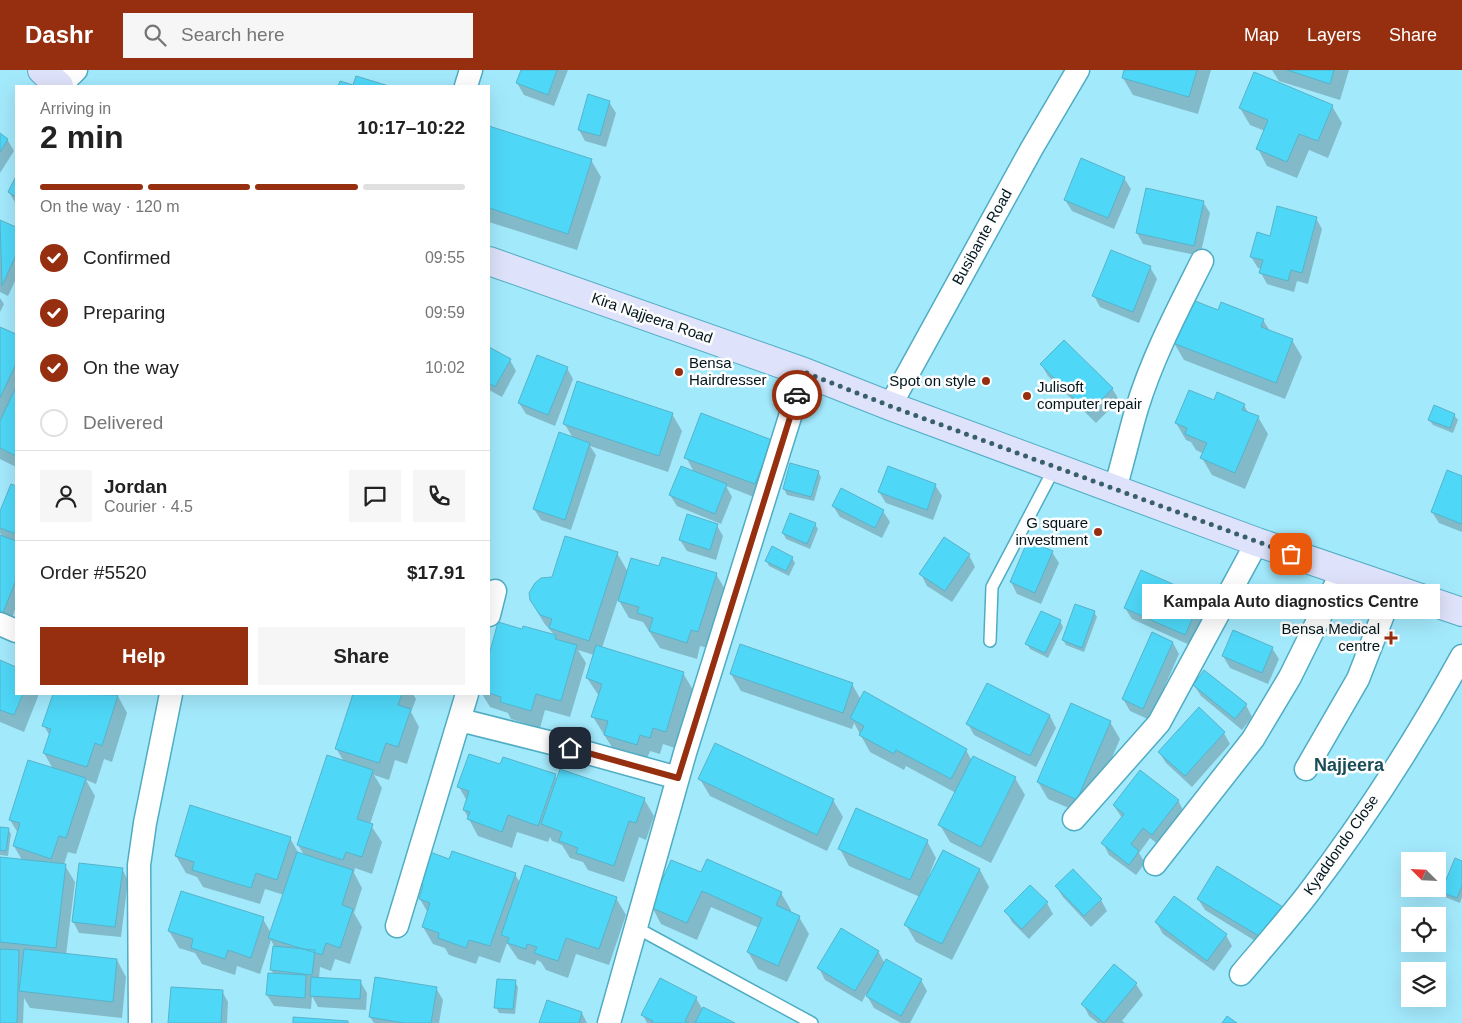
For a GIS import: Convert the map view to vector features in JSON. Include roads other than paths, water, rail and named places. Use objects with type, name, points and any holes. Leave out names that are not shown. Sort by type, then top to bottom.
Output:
[{"type":"main road","points":[[42,70],[59,85]]},
{"type":"main road","name":"Kira Najjeera Road","points":[[490,261],[804,372],[890,406],[1257,542],[1462,612]]},
{"type":"street","points":[[61,85],[76,70]]},
{"type":"street","points":[[466,85],[471,70]]},
{"type":"street","name":"Busibante Road","points":[[890,406],[1032,148],[1078,70]]},
{"type":"street","points":[[1115,489],[1137,408],[1155,359],[1169,325],[1202,261]]},
{"type":"street","points":[[609,1023],[678,778],[804,372]]},
{"type":"street","points":[[1074,819],[1159,723],[1257,542]]},
{"type":"street","points":[[1156,864],[1253,738],[1290,676],[1342,572]]},
{"type":"street","points":[[1306,769],[1358,679],[1393,589]]},
{"type":"street","points":[[490,611],[495,591]]},
{"type":"street","points":[[0,624],[15,631]]},
{"type":"street","name":"Kyaddondo Close","points":[[1241,974],[1307,895],[1362,816],[1440,696],[1462,656]]},
{"type":"street","points":[[140,1023],[139,865],[145,823],[171,695]]},
{"type":"street","points":[[397,926],[467,695]]},
{"type":"street","points":[[460,720],[552,742],[678,778]]},
{"type":"lane","points":[[990,641],[992,587],[1055,467]]},
{"type":"lane","points":[[635,927],[812,1023]]},
{"type":"place","name":"Bensa Hairdresser","points":[[679,372]]},
{"type":"place","name":"Spot on style","points":[[986,381]]},
{"type":"place","name":"Julisoft computer repair","points":[[1027,396]]},
{"type":"place","name":"G square investment","points":[[1098,532]]},
{"type":"place","name":"Kampala Auto diagnostics Centre","points":[[1291,554]]},
{"type":"place","name":"Bensa Medical centre","points":[[1391,638]]},
{"type":"district","name":"Najjeera","points":[[1349,765]]}]
